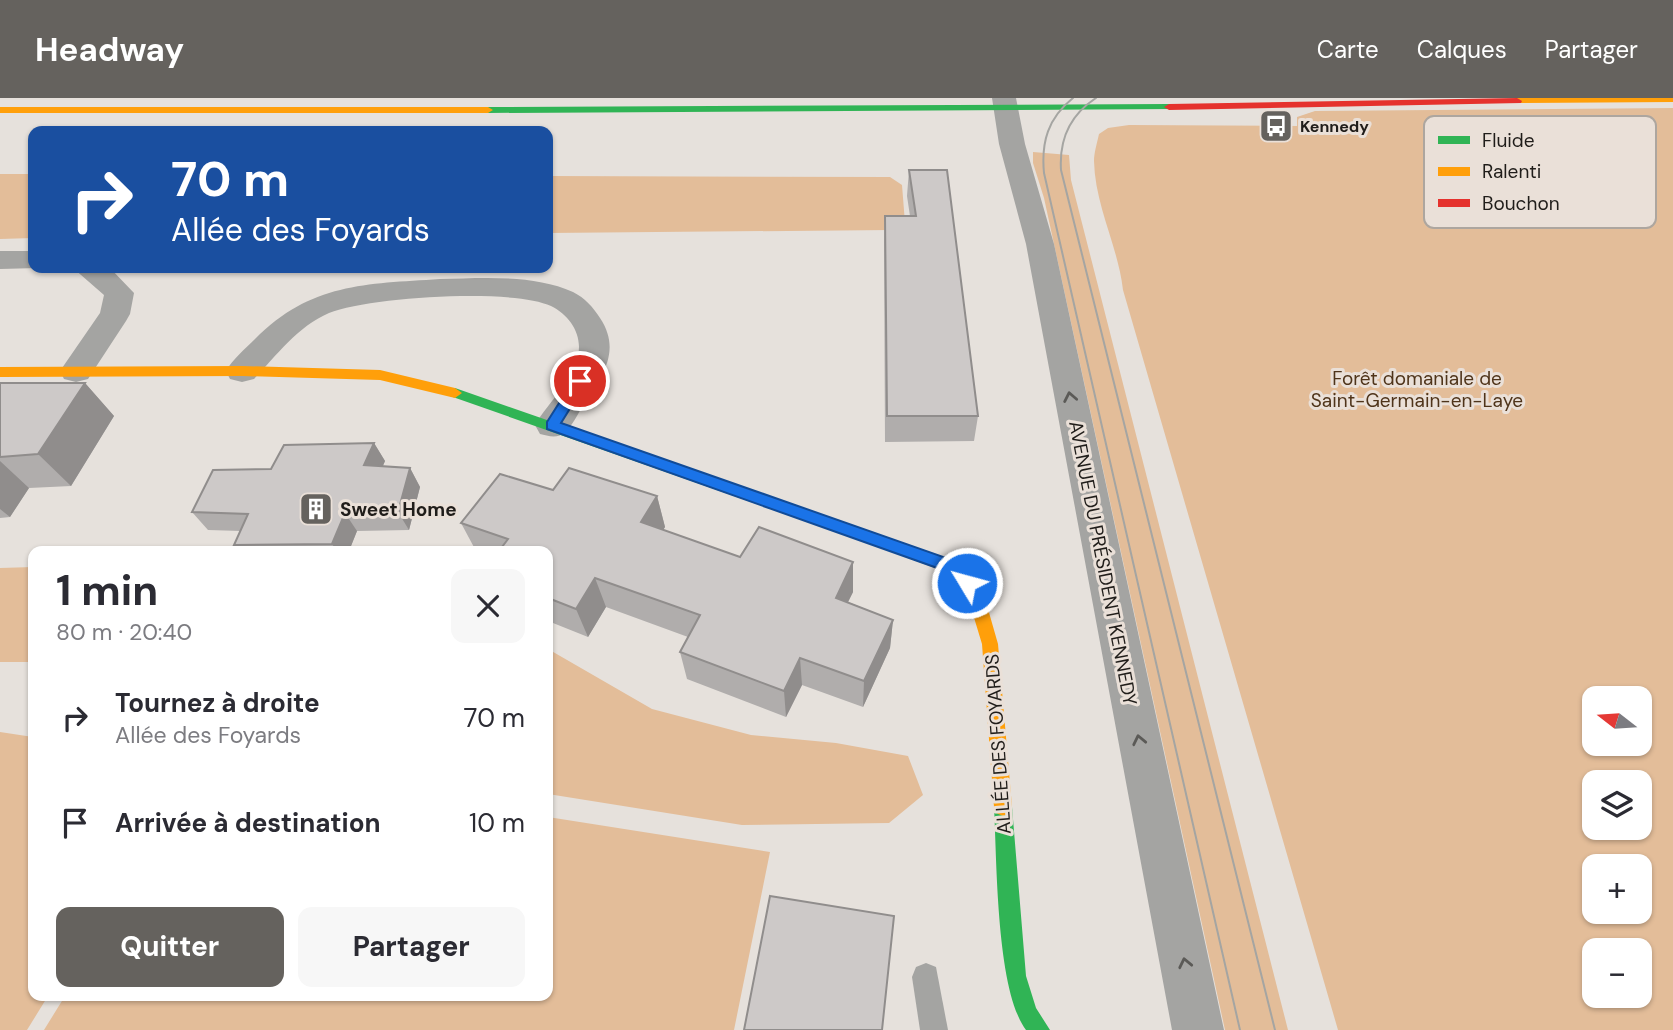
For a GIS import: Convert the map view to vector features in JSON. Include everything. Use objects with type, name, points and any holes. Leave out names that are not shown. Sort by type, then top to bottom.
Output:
[{"type":"main road","points":[[423,108],[742,98]]},
{"type":"main road","points":[[1563,98],[1633,99]]},
{"type":"main road","points":[[0,110],[1673,99]]},
{"type":"main road","name":"ALLÉE DES FOYARDS","points":[[0,372],[242,371],[380,375],[450,391],[552,425],[946,565],[967,583],[982,610],[990,644],[1016,976],[1027,1014],[1039,1030]]},
{"type":"street","name":"AVENUE DU PRÉSIDENT KENNEDY","points":[[1005,103],[1012,144],[1030,199],[1040,244],[1199,1030]]},
{"type":"street","points":[[0,260],[28,260]]},
{"type":"street","points":[[76,371],[115,314],[119,293],[97,273]]},
{"type":"street","points":[[242,371],[300,316],[339,299],[409,289],[530,289],[561,299],[584,315],[594,334],[594,359],[552,425]]},
{"type":"lane","points":[[926,977],[934,1030]]},
{"type":"green space","name":"Forêt domaniale de Saint-Germain-en-Laye","points":[[1673,108],[1673,1030],[1338,1030],[1123,290],[1098,194],[1094,161],[1099,134],[1108,128],[1129,125],[1297,126],[1297,117],[1315,111]]},
{"type":"green space","points":[[1033,152],[1069,155],[1071,180],[1288,1030],[1225,1030],[1044,198],[1033,163]]},
{"type":"green space","points":[[0,174],[28,174],[28,238],[0,239]]},
{"type":"green space","points":[[553,176],[890,177],[902,185],[905,223],[891,230],[553,233]]},
{"type":"green space","points":[[28,567],[28,662],[0,662],[0,568]]},
{"type":"green space","points":[[553,652],[652,709],[751,735],[836,743],[908,756],[923,795],[889,823],[742,825],[553,795]]},
{"type":"green space","points":[[0,732],[28,736],[28,1001],[45,1001],[27,1030],[0,1030]]},
{"type":"green space","points":[[553,818],[770,852],[734,1030],[44,1030],[62,1001],[553,1001]]},
{"type":"building","points":[[909,170],[947,170],[978,416],[887,416],[885,216],[916,216]]},
{"type":"building","points":[[0,383],[85,383],[38,454],[0,457]]},
{"type":"building","name":"Sweet Home","points":[[374,443],[364,465],[410,468],[398,512],[345,513],[332,544],[234,545],[248,514],[192,512],[213,470],[271,469],[284,445]]},
{"type":"building","points":[[569,468],[657,496],[641,522],[740,557],[759,527],[853,562],[836,598],[893,620],[864,681],[800,658],[784,691],[680,652],[700,615],[595,578],[576,609],[553,600],[553,546],[503,546],[508,539],[461,523],[500,474],[553,490]]},
{"type":"building","points":[[770,896],[894,916],[882,1030],[744,1030]]},
{"type":"tram line","points":[[1073,98],[1064,106],[1048,131],[1044,173],[1240,1030]]},
{"type":"tram line","points":[[1096,98],[1079,112],[1068,129],[1062,148],[1061,170],[1275,1030]]},
{"type":"traffic: fast","points":[[488,110],[1169,107]]},
{"type":"traffic: fast","points":[[455,393],[887,544]]},
{"type":"traffic: fast","points":[[1003,807],[1016,976],[1027,1014],[1039,1030]]},
{"type":"traffic: slow","points":[[1517,101],[1673,99]]},
{"type":"traffic: slow","points":[[0,110],[488,110]]},
{"type":"traffic: slow","points":[[0,372],[242,371],[380,375],[455,393]]},
{"type":"traffic: slow","points":[[887,544],[946,565],[964,583],[980,609],[990,644],[1003,807]]},
{"type":"traffic: jam","points":[[1169,107],[1517,101]]},
{"type":"place","name":"Kennedy","points":[[1276,126]]},
{"type":"place","name":"Sweet Home","points":[[316,509]]},
{"type":"route","points":[[580,381],[552,425],[946,565],[967,583]]}]
